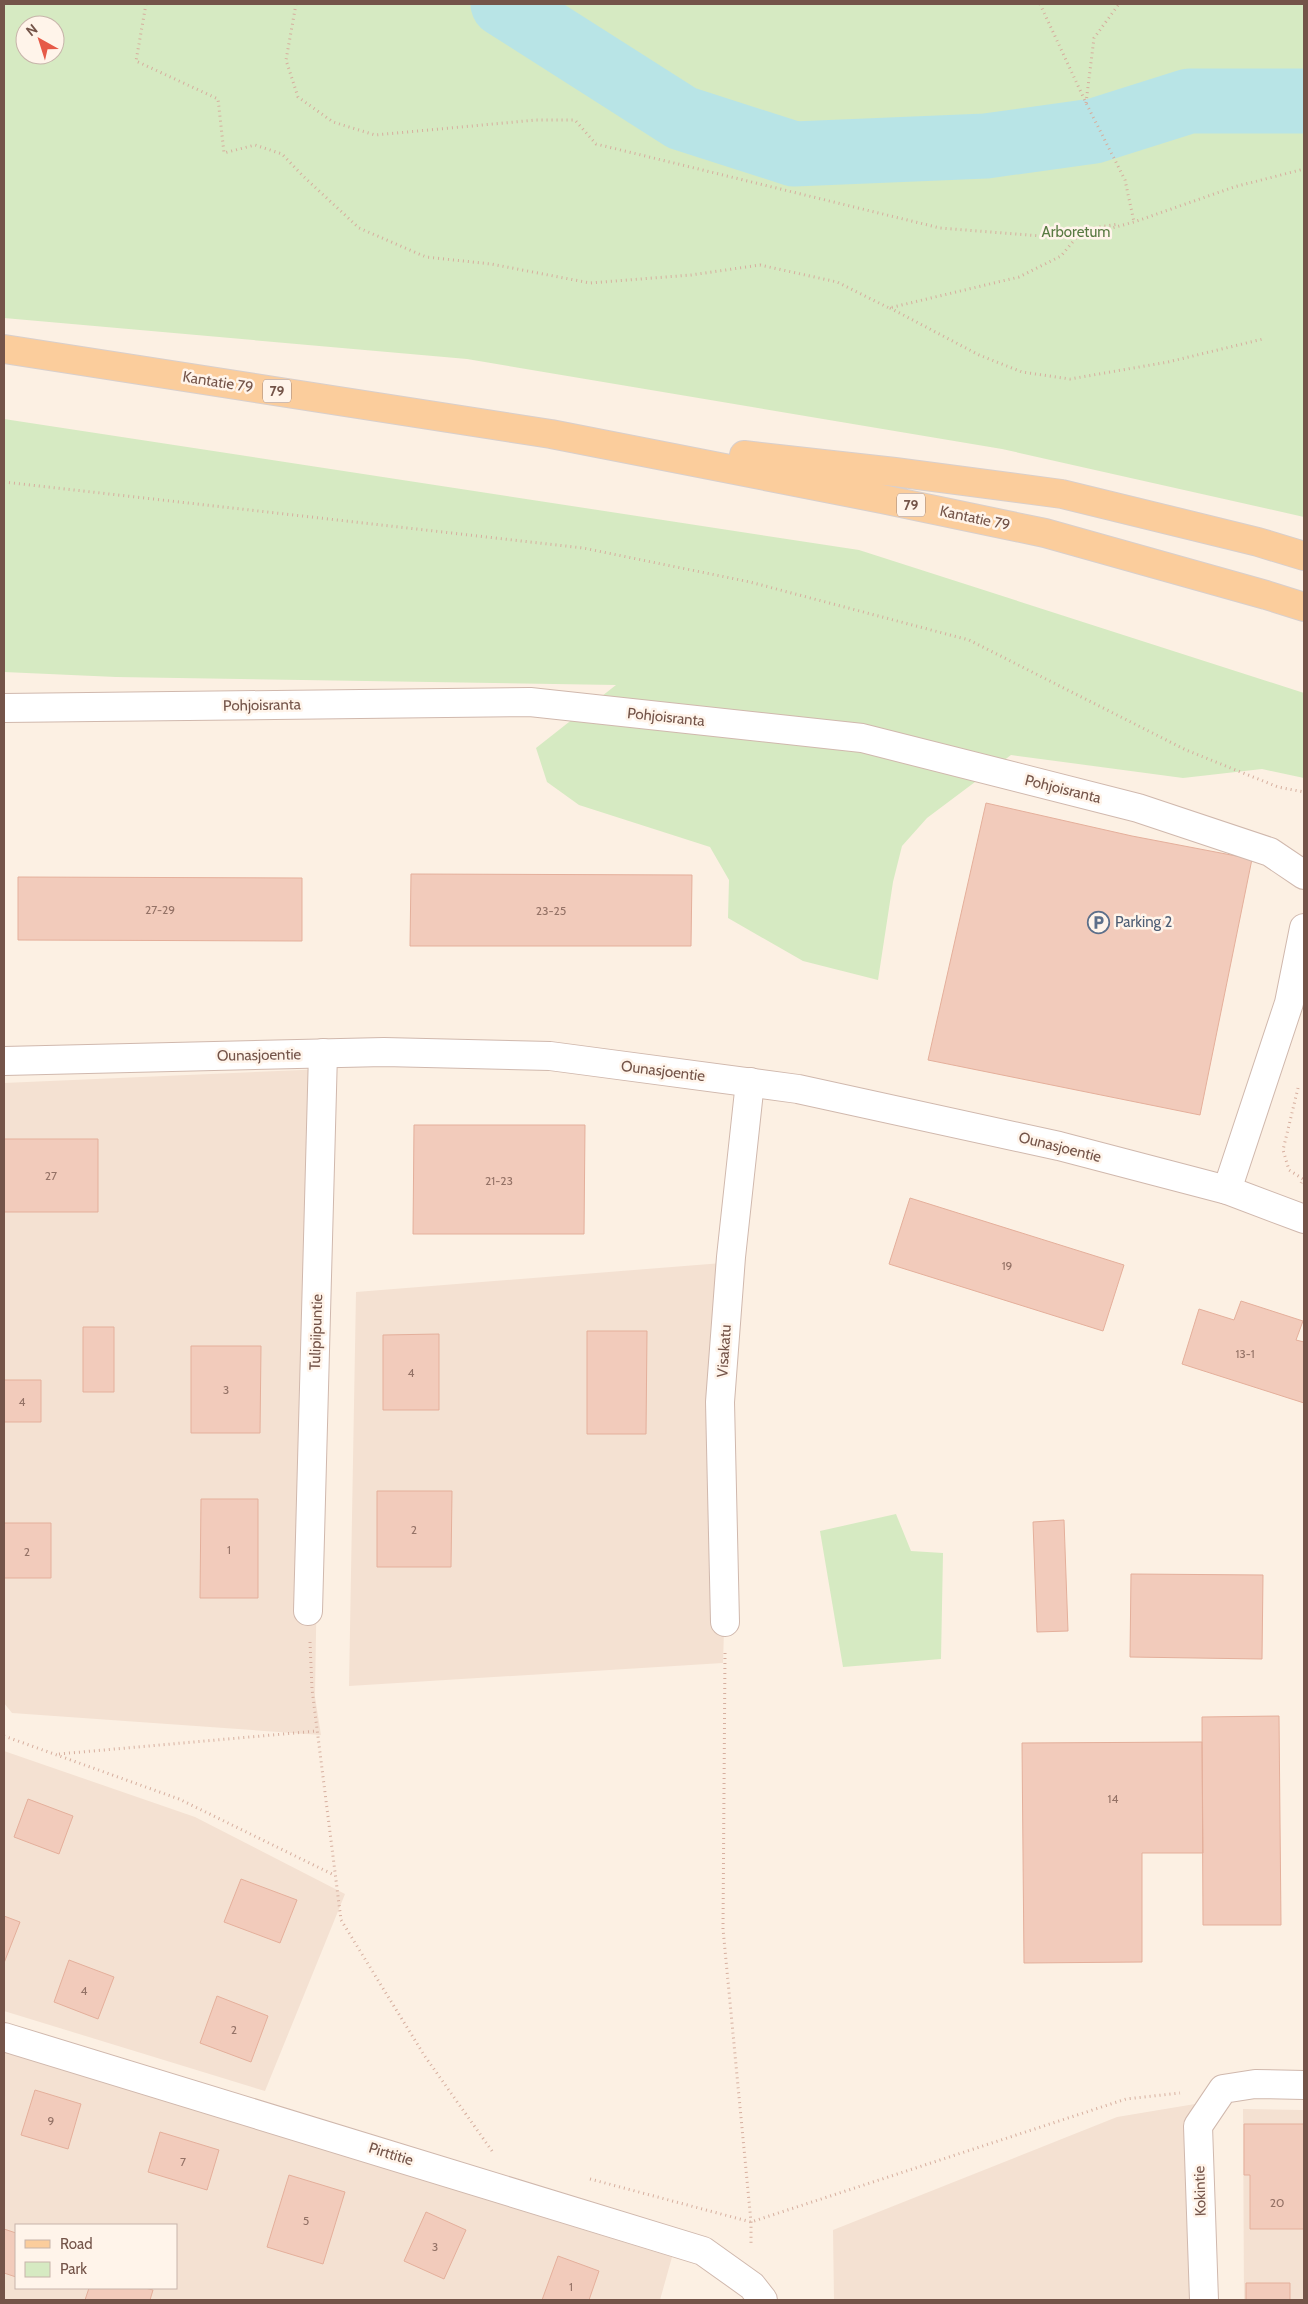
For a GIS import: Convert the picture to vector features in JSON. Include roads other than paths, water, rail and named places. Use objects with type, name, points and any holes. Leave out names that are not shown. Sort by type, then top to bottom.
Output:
[{"type":"main road","name":"Kantatie 79","points":[[4,348],[551,434],[1046,533],[1266,595],[1304,608]]},
{"type":"main road","name":"Kantatie 79","points":[[551,434],[895,472],[1062,494],[1258,542],[1304,556]]},
{"type":"street","name":"Pohjoisranta","points":[[4,708],[530,702],[862,738],[1138,808],[1270,852],[1304,875]]},
{"type":"street","points":[[1227,1190],[1289,1003],[1304,928]]},
{"type":"street","name":"Ounasjoentie","points":[[4,1061],[384,1052],[550,1056],[798,1089],[1059,1146],[1227,1190],[1297,1216]]},
{"type":"street","name":"Tulipiipuntie","points":[[308,1611],[323,1053]]},
{"type":"street","name":"Visakatu","points":[[725,1622],[720,1402],[731,1257],[750,1082]]},
{"type":"street","name":"Pirttitie","points":[[4,2037],[703,2251],[758,2293]]},
{"type":"street","name":"Kokintie","points":[[1204,2300],[1198,2126],[1223,2089],[1255,2084],[1304,2085]]},
{"type":"waterway","points":[[503,4],[682,118],[794,154],[986,146],[1094,131],[1189,101],[1304,101]]},
{"type":"place","name":"Parking 2","points":[[1099,922]]},
{"type":"park label","name":"Arboretum","points":[[1076,232]]}]
